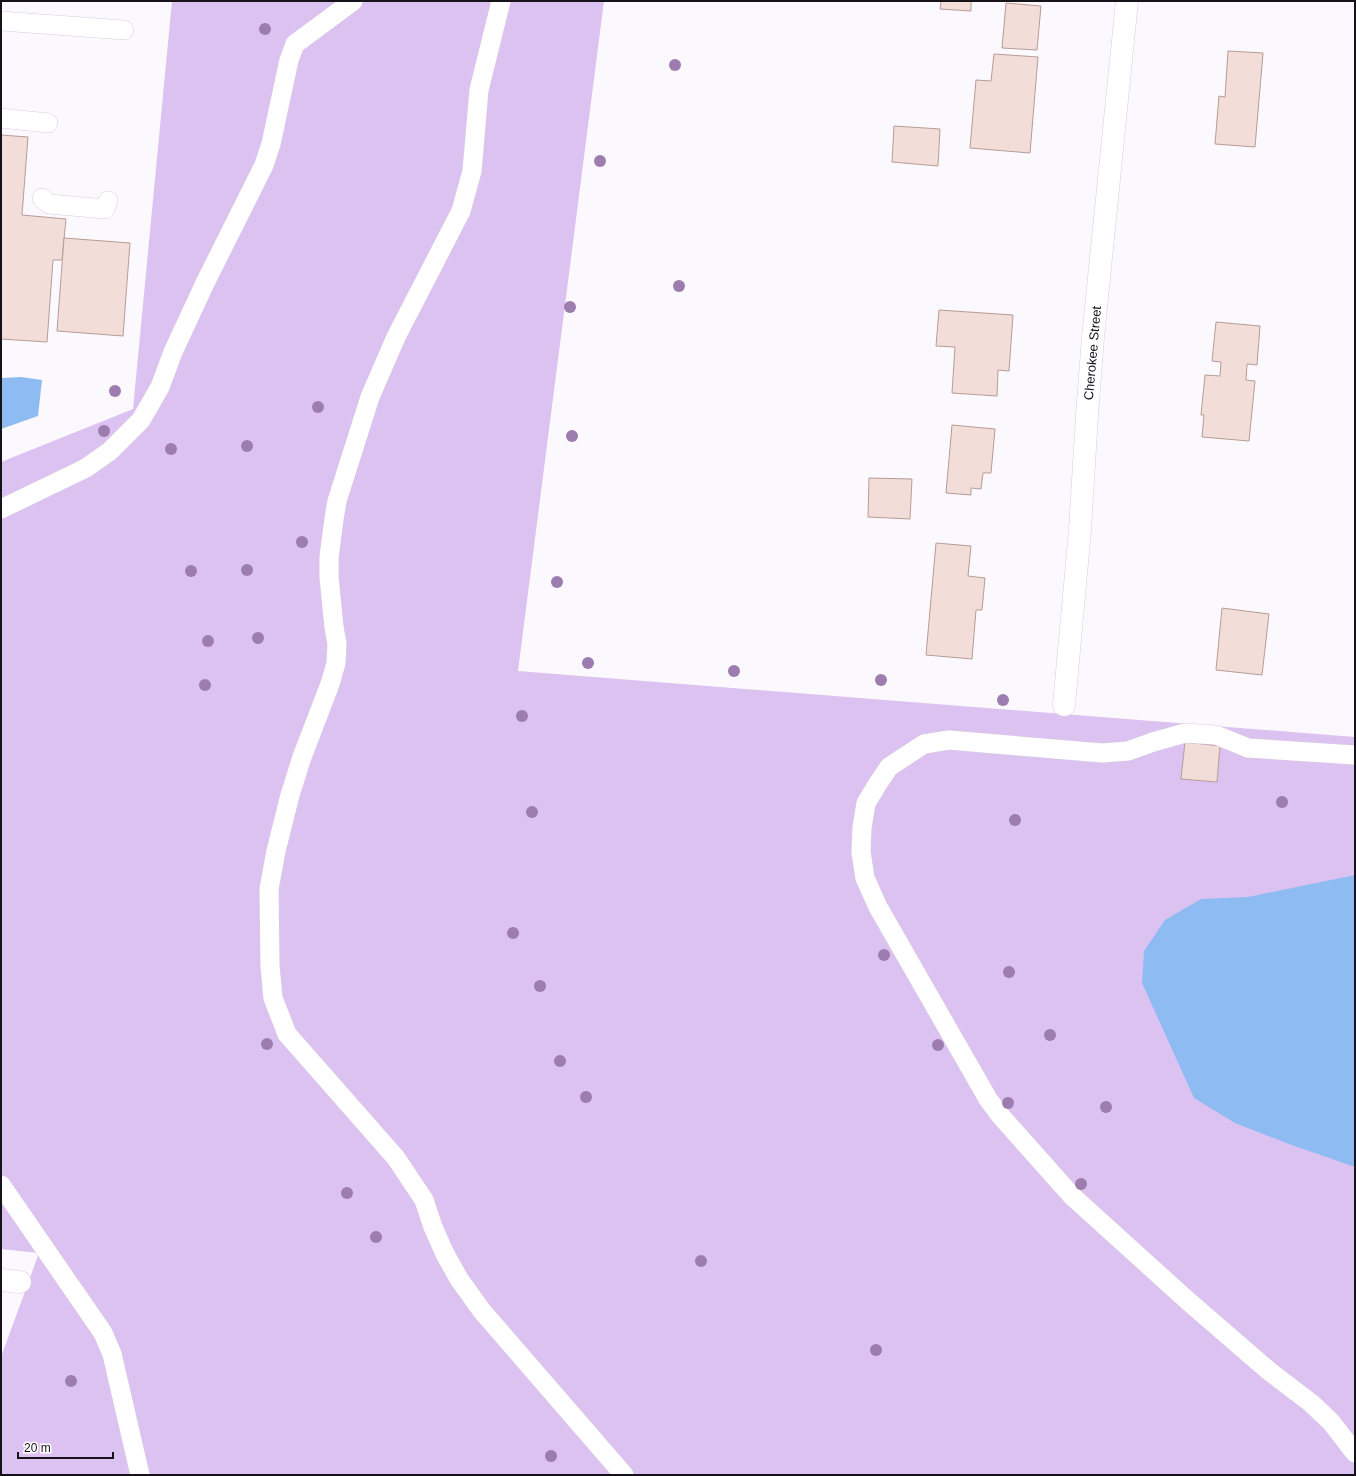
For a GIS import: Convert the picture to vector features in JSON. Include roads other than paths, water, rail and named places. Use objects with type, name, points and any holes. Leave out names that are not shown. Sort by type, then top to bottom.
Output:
[{"type":"street","name":"Cherokee Street","points":[[1064,705],[1080,530],[1093,337],[1127,1]]},
{"type":"lane","points":[[1,510],[86,468],[110,451],[141,420],[160,387],[173,352],[205,283],[264,164],[271,144],[289,60],[296,44],[353,1]]},
{"type":"lane","points":[[501,1],[479,90],[472,171],[461,211],[396,337],[370,397],[334,518],[329,557],[329,577],[337,644],[336,663],[330,684],[302,757],[290,795],[276,851],[269,889],[270,966],[273,998],[287,1034],[396,1158],[424,1200],[439,1240],[459,1279],[482,1311],[624,1475]]},
{"type":"lane","points":[[1,22],[124,30]]},
{"type":"lane","points":[[1,118],[48,123]]},
{"type":"lane","points":[[42,198],[49,204],[105,209],[108,201]]},
{"type":"lane","points":[[1355,755],[1248,748],[1216,735],[1185,733],[1152,742],[1128,751],[1102,754],[949,740],[924,744],[889,767],[876,785],[866,803],[862,828],[861,852],[865,878],[878,907],[988,1099],[999,1114],[1059,1183],[1093,1217],[1269,1371],[1311,1403],[1331,1422],[1355,1453]]},
{"type":"lane","points":[[1,1185],[103,1333],[112,1354],[140,1475]]},
{"type":"water","points":[[21,377],[42,380],[38,416],[1,429],[1,378]]},
{"type":"water","points":[[1355,875],[1355,1167],[1235,1123],[1194,1098],[1142,983],[1144,951],[1165,920],[1201,899],[1248,897]]}]
